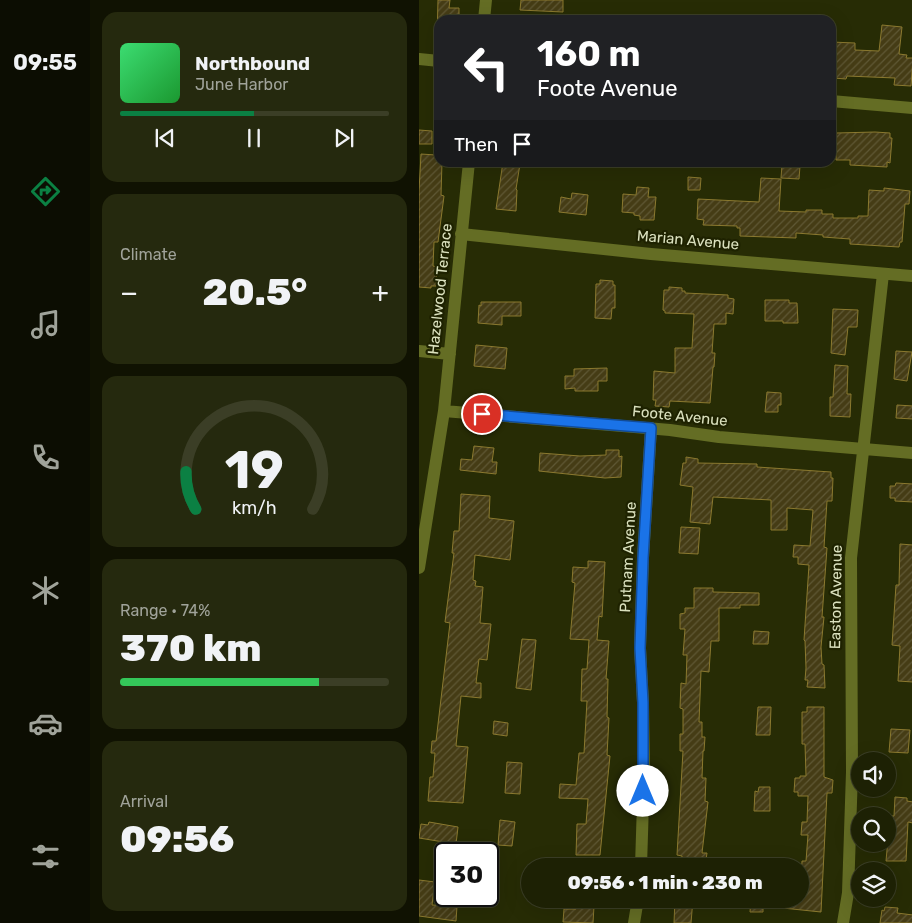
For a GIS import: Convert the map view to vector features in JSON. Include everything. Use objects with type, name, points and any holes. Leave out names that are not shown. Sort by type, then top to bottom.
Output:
[{"type":"street","points":[[484,15],[485,0]]},
{"type":"street","points":[[419,59],[434,60]]},
{"type":"street","points":[[836,101],[912,108]]},
{"type":"street","name":"Hazelwood Terrace","points":[[419,568],[445,410],[468,167]]},
{"type":"street","name":"Marian Avenue","points":[[461,234],[651,254],[912,276]]},
{"type":"street","name":"Easton Avenue","points":[[843,923],[847,893],[852,772],[851,558],[883,274]]},
{"type":"street","points":[[419,351],[450,354]]},
{"type":"street","name":"Foote Avenue","points":[[445,410],[651,428],[719,437],[912,453]]},
{"type":"street","name":"Putnam Avenue","points":[[641,858],[644,771],[640,648],[651,428]]},
{"type":"street","points":[[635,923],[637,908]]},
{"type":"building","points":[[438,0],[450,0],[449,8],[459,8],[459,15],[438,15]]},
{"type":"building","points":[[521,0],[563,0],[563,12],[520,10]]},
{"type":"building","points":[[882,25],[902,27],[899,54],[907,55],[906,58],[913,58],[911,86],[894,85],[895,78],[847,76],[846,79],[836,78],[836,42],[855,43],[855,50],[879,51]]},
{"type":"building","points":[[419,130],[432,131],[432,144],[419,144]]},
{"type":"building","points":[[836,133],[890,133],[890,138],[892,138],[890,163],[887,162],[887,167],[850,165],[850,160],[836,160]]},
{"type":"building","points":[[421,154],[434,155],[434,167],[442,167],[441,195],[444,196],[438,242],[434,242],[433,266],[437,267],[436,286],[431,286],[431,288],[419,287]]},
{"type":"building","points":[[502,167],[520,167],[516,189],[516,211],[496,209]]},
{"type":"building","points":[[782,167],[800,167],[799,179],[781,178]]},
{"type":"building","points":[[688,177],[701,178],[700,190],[688,190]]},
{"type":"building","points":[[761,178],[781,179],[779,211],[806,212],[806,210],[822,210],[822,214],[833,214],[833,218],[868,216],[869,190],[884,191],[884,188],[910,191],[909,204],[905,204],[902,242],[900,242],[899,247],[850,244],[850,239],[796,233],[796,238],[740,236],[740,228],[737,228],[737,226],[703,225],[704,220],[697,219],[698,199],[759,202]]},
{"type":"building","points":[[637,187],[649,188],[648,197],[656,197],[654,220],[640,220],[640,216],[634,215],[634,213],[622,212],[623,194],[636,195]]},
{"type":"building","points":[[572,193],[588,195],[586,215],[559,212],[561,197],[571,199]]},
{"type":"building","points":[[600,280],[613,281],[613,285],[615,285],[615,308],[612,308],[611,319],[595,318],[596,284],[600,284]]},
{"type":"building","points":[[669,287],[682,288],[682,291],[685,291],[685,293],[728,295],[728,298],[734,299],[733,314],[726,313],[726,324],[714,324],[712,353],[715,353],[710,403],[670,401],[669,407],[655,406],[656,400],[653,400],[654,371],[675,373],[675,348],[692,348],[694,314],[665,313],[663,310],[664,290],[669,290]]},
{"type":"building","points":[[765,300],[789,300],[789,303],[797,303],[798,323],[765,321]]},
{"type":"building","points":[[481,302],[521,302],[521,316],[502,316],[502,325],[478,323],[479,305],[481,306]]},
{"type":"building","points":[[833,309],[858,310],[857,327],[848,327],[845,355],[831,353]]},
{"type":"building","points":[[476,345],[507,348],[505,369],[474,366]]},
{"type":"building","points":[[896,351],[912,352],[907,381],[894,379]]},
{"type":"building","points":[[835,365],[848,366],[847,394],[851,394],[850,417],[830,416],[830,397],[833,397]]},
{"type":"building","points":[[607,368],[607,381],[598,381],[598,391],[575,391],[575,388],[565,389],[565,376],[574,376],[574,369]]},
{"type":"building","points":[[767,392],[781,393],[781,405],[778,405],[778,412],[765,412]]},
{"type":"building","points":[[897,405],[913,406],[913,419],[896,418]]},
{"type":"building","points":[[474,446],[494,448],[492,462],[497,462],[496,474],[460,470],[461,459],[472,460]]},
{"type":"building","points":[[606,450],[619,450],[619,457],[622,456],[621,477],[605,478],[539,471],[540,453],[580,456],[606,455]]},
{"type":"building","points":[[686,457],[698,459],[698,463],[757,464],[757,467],[831,472],[831,478],[833,478],[832,501],[827,501],[824,547],[827,548],[821,647],[825,688],[807,687],[808,680],[805,680],[804,640],[809,565],[798,564],[798,557],[793,557],[794,545],[810,546],[813,510],[787,508],[787,530],[771,530],[771,500],[713,497],[710,524],[690,522],[693,487],[680,485],[683,463],[686,463]]},
{"type":"building","points":[[896,483],[913,484],[913,502],[895,501],[895,498],[890,498],[890,486],[895,486]]},
{"type":"building","points":[[461,494],[490,496],[489,518],[514,521],[510,560],[475,555],[473,580],[476,581],[475,586],[483,587],[480,623],[491,624],[487,660],[479,659],[476,683],[481,683],[481,698],[461,696],[456,746],[468,747],[463,803],[428,801],[435,753],[431,753],[432,741],[436,741],[450,623],[445,622],[454,553],[452,553],[454,531],[459,531]]},
{"type":"building","points":[[681,527],[700,528],[698,554],[679,553]]},
{"type":"building","points":[[900,544],[913,545],[913,682],[898,681],[900,646],[892,645],[896,585],[899,585]]},
{"type":"building","points":[[588,561],[605,562],[602,617],[599,616],[597,640],[609,641],[606,679],[608,679],[607,717],[609,718],[607,755],[610,756],[600,855],[576,855],[577,824],[586,824],[588,799],[559,798],[560,784],[576,785],[579,753],[584,753],[587,701],[581,701],[582,669],[587,669],[589,640],[570,639],[575,583],[572,582],[573,567],[588,568]]},
{"type":"building","points":[[694,588],[713,588],[713,592],[759,593],[759,605],[740,605],[740,608],[719,608],[719,641],[711,641],[709,672],[701,671],[699,722],[702,722],[702,737],[705,737],[702,778],[706,778],[705,801],[708,802],[702,853],[707,853],[706,858],[682,858],[682,856],[677,855],[683,751],[680,751],[680,734],[683,734],[683,709],[680,708],[681,683],[686,684],[687,655],[683,655],[685,629],[680,629],[680,614],[685,613],[685,608],[694,608]]},
{"type":"building","points":[[754,631],[769,632],[768,644],[753,644]]},
{"type":"building","points":[[522,639],[536,640],[531,690],[516,688]]},
{"type":"building","points":[[758,707],[771,707],[770,735],[756,735]]},
{"type":"building","points":[[807,707],[824,707],[824,777],[833,780],[832,793],[827,793],[821,912],[783,908],[809,908],[809,858],[806,858],[808,835],[801,835],[802,822],[807,822],[808,796],[798,796],[798,792],[794,792],[795,778],[806,776],[805,744],[802,744],[802,712],[807,712]]},
{"type":"building","points":[[494,721],[508,723],[507,736],[493,734]]},
{"type":"building","points":[[891,729],[910,730],[908,753],[889,752]]},
{"type":"building","points":[[507,762],[522,763],[520,794],[505,793]]},
{"type":"building","points":[[759,787],[770,787],[770,811],[754,811],[755,791],[758,792]]},
{"type":"building","points":[[895,797],[907,798],[907,801],[913,802],[913,823],[908,822],[906,861],[886,861],[887,852],[896,852],[896,807],[894,807]]},
{"type":"building","points":[[500,820],[515,822],[512,846],[499,845]]},
{"type":"building","points":[[429,822],[458,827],[456,842],[419,838],[421,824],[428,825]]},
{"type":"building","points":[[419,880],[434,882],[432,905],[434,907],[457,907],[456,921],[419,916]]},
{"type":"building","points":[[885,907],[898,908],[897,913],[913,915],[913,923],[880,923],[882,910],[884,911]]},
{"type":"building","points":[[594,908],[593,923],[563,922],[564,909]]},
{"type":"building","points":[[675,908],[692,908],[691,923],[674,923]]},
{"type":"building","points":[[750,908],[763,908],[763,912],[750,912]]},
{"type":"route","points":[[482,414],[651,428],[640,648],[643,703],[643,791]]}]
